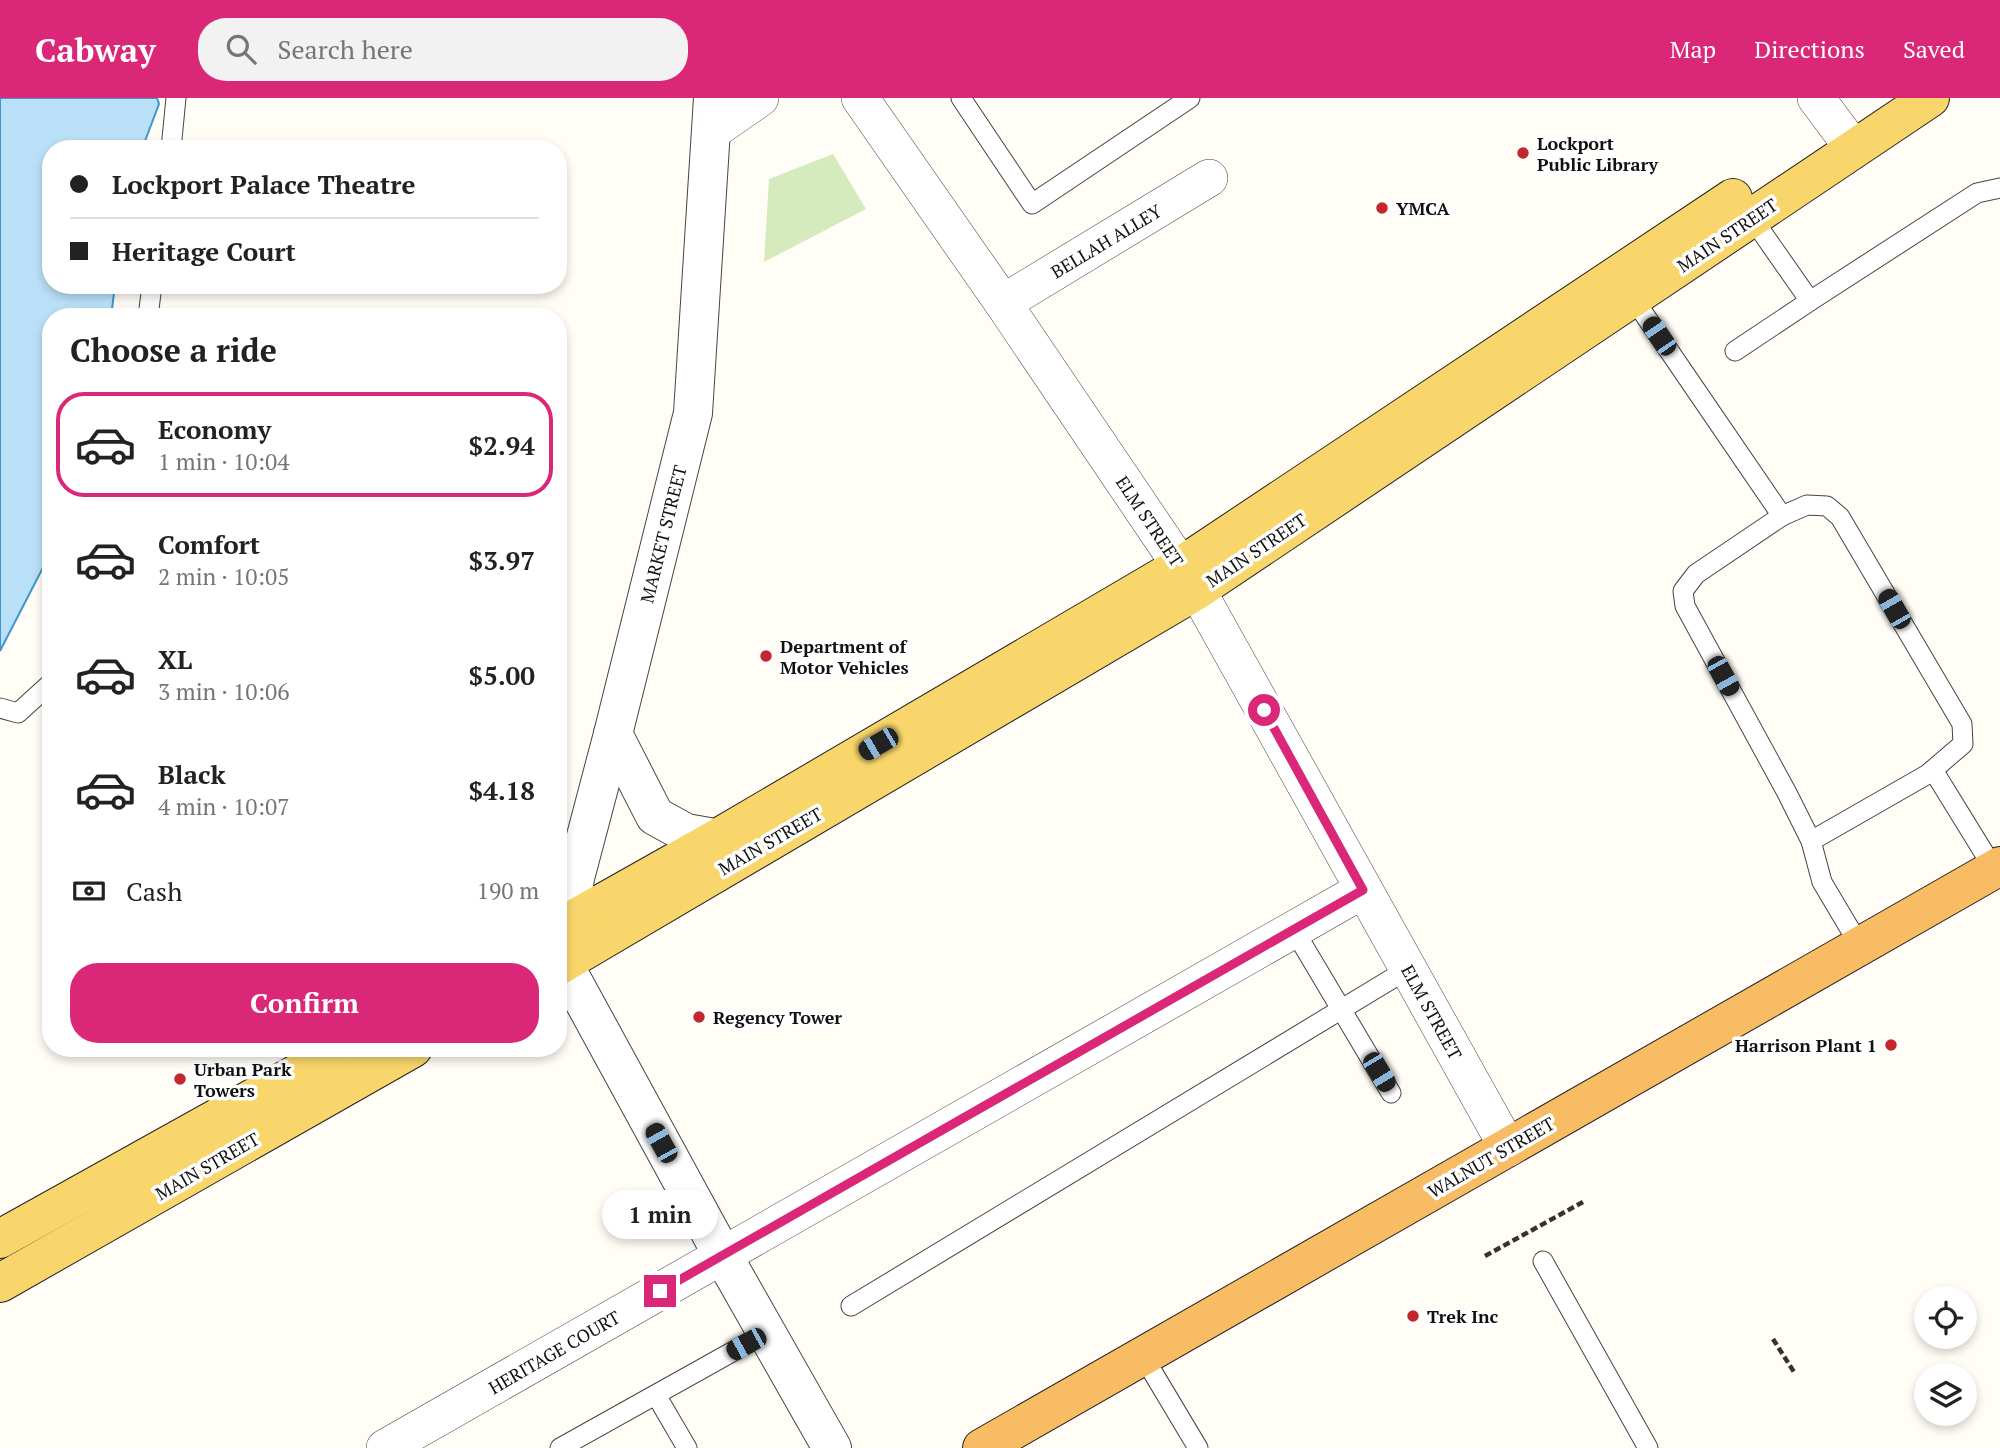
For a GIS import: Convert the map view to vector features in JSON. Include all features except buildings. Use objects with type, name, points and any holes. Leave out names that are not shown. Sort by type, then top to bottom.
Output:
[{"type":"highway","name":"WALNUT STREET","points":[[982,1448],[1997,867]]},
{"type":"main road","name":"MAIN STREET","points":[[567,943],[764,845],[1633,298],[1752,218],[1847,139],[1883,98]]},
{"type":"main road","name":"MAIN STREET","points":[[567,942],[716,839],[1189,578],[1847,139],[1930,98]]},
{"type":"main road","name":"MAIN STREET","points":[[0,1239],[327,1057]]},
{"type":"main road","name":"MAIN STREET","points":[[0,1283],[397,1057]]},
{"type":"street","points":[[712,115],[760,98]]},
{"type":"street","name":"ELM STREET","points":[[860,98],[1189,578],[1508,1148]]},
{"type":"street","points":[[1816,98],[1847,139]]},
{"type":"street","name":"MARKET STREET","points":[[567,919],[575,878],[693,413],[712,115]]},
{"type":"street","name":"BELLAH ALLEY","points":[[1003,303],[1209,178]]},
{"type":"street","points":[[613,734],[656,816],[686,833],[764,845]]},
{"type":"street","name":"HERITAGE COURT","points":[[385,1448],[1363,890]]},
{"type":"street","points":[[567,955],[723,1256],[832,1448]]},
{"type":"lane","points":[[172,140],[176,98]]},
{"type":"lane","points":[[961,98],[1032,204],[1190,98]]},
{"type":"lane","points":[[1735,351],[1977,193],[2000,188]]},
{"type":"lane","points":[[1752,218],[1810,301]]},
{"type":"lane","points":[[1633,298],[1782,516]]},
{"type":"lane","points":[[1811,841],[1933,770],[1963,744],[1962,724],[1840,517],[1827,506],[1807,505],[1782,516],[1696,574],[1683,591],[1685,606],[1811,841],[1822,882],[1860,946]]},
{"type":"lane","points":[[0,708],[18,713],[42,691]]},
{"type":"lane","points":[[1933,770],[1997,867]]},
{"type":"lane","points":[[1294,930],[1391,1093]]},
{"type":"lane","points":[[851,1306],[1408,969]]},
{"type":"lane","points":[[1543,1261],[1648,1448]]},
{"type":"lane","points":[[571,1445],[766,1332]]},
{"type":"lane","points":[[1143,1356],[1198,1448]]},
{"type":"lane","points":[[656,1395],[687,1448]]},
{"type":"path","points":[[1485,1256],[1583,1202]]},
{"type":"path","points":[[1773,1339],[1794,1372]]},
{"type":"green space","points":[[833,154],[866,209],[764,262],[769,179]]},
{"type":"water","points":[[0,98],[157,98],[159,104],[145,140],[42,140],[42,294],[114,294],[112,308],[42,308],[42,569],[0,651]]},
{"type":"place","name":"Lockport Public Library","points":[[1523,153]]},
{"type":"place","name":"YMCA","points":[[1382,208]]},
{"type":"place","name":"Department of Motor Vehicles","points":[[766,656]]},
{"type":"place","name":"Regency Tower","points":[[699,1017]]},
{"type":"place","name":"Harrison Plant 1","points":[[1891,1045]]},
{"type":"place","name":"Urban Park Towers","points":[[180,1079]]},
{"type":"place","name":"Trek Inc","points":[[1413,1316]]},
{"type":"route","points":[[660,1291],[1363,890],[1264,710]]}]
